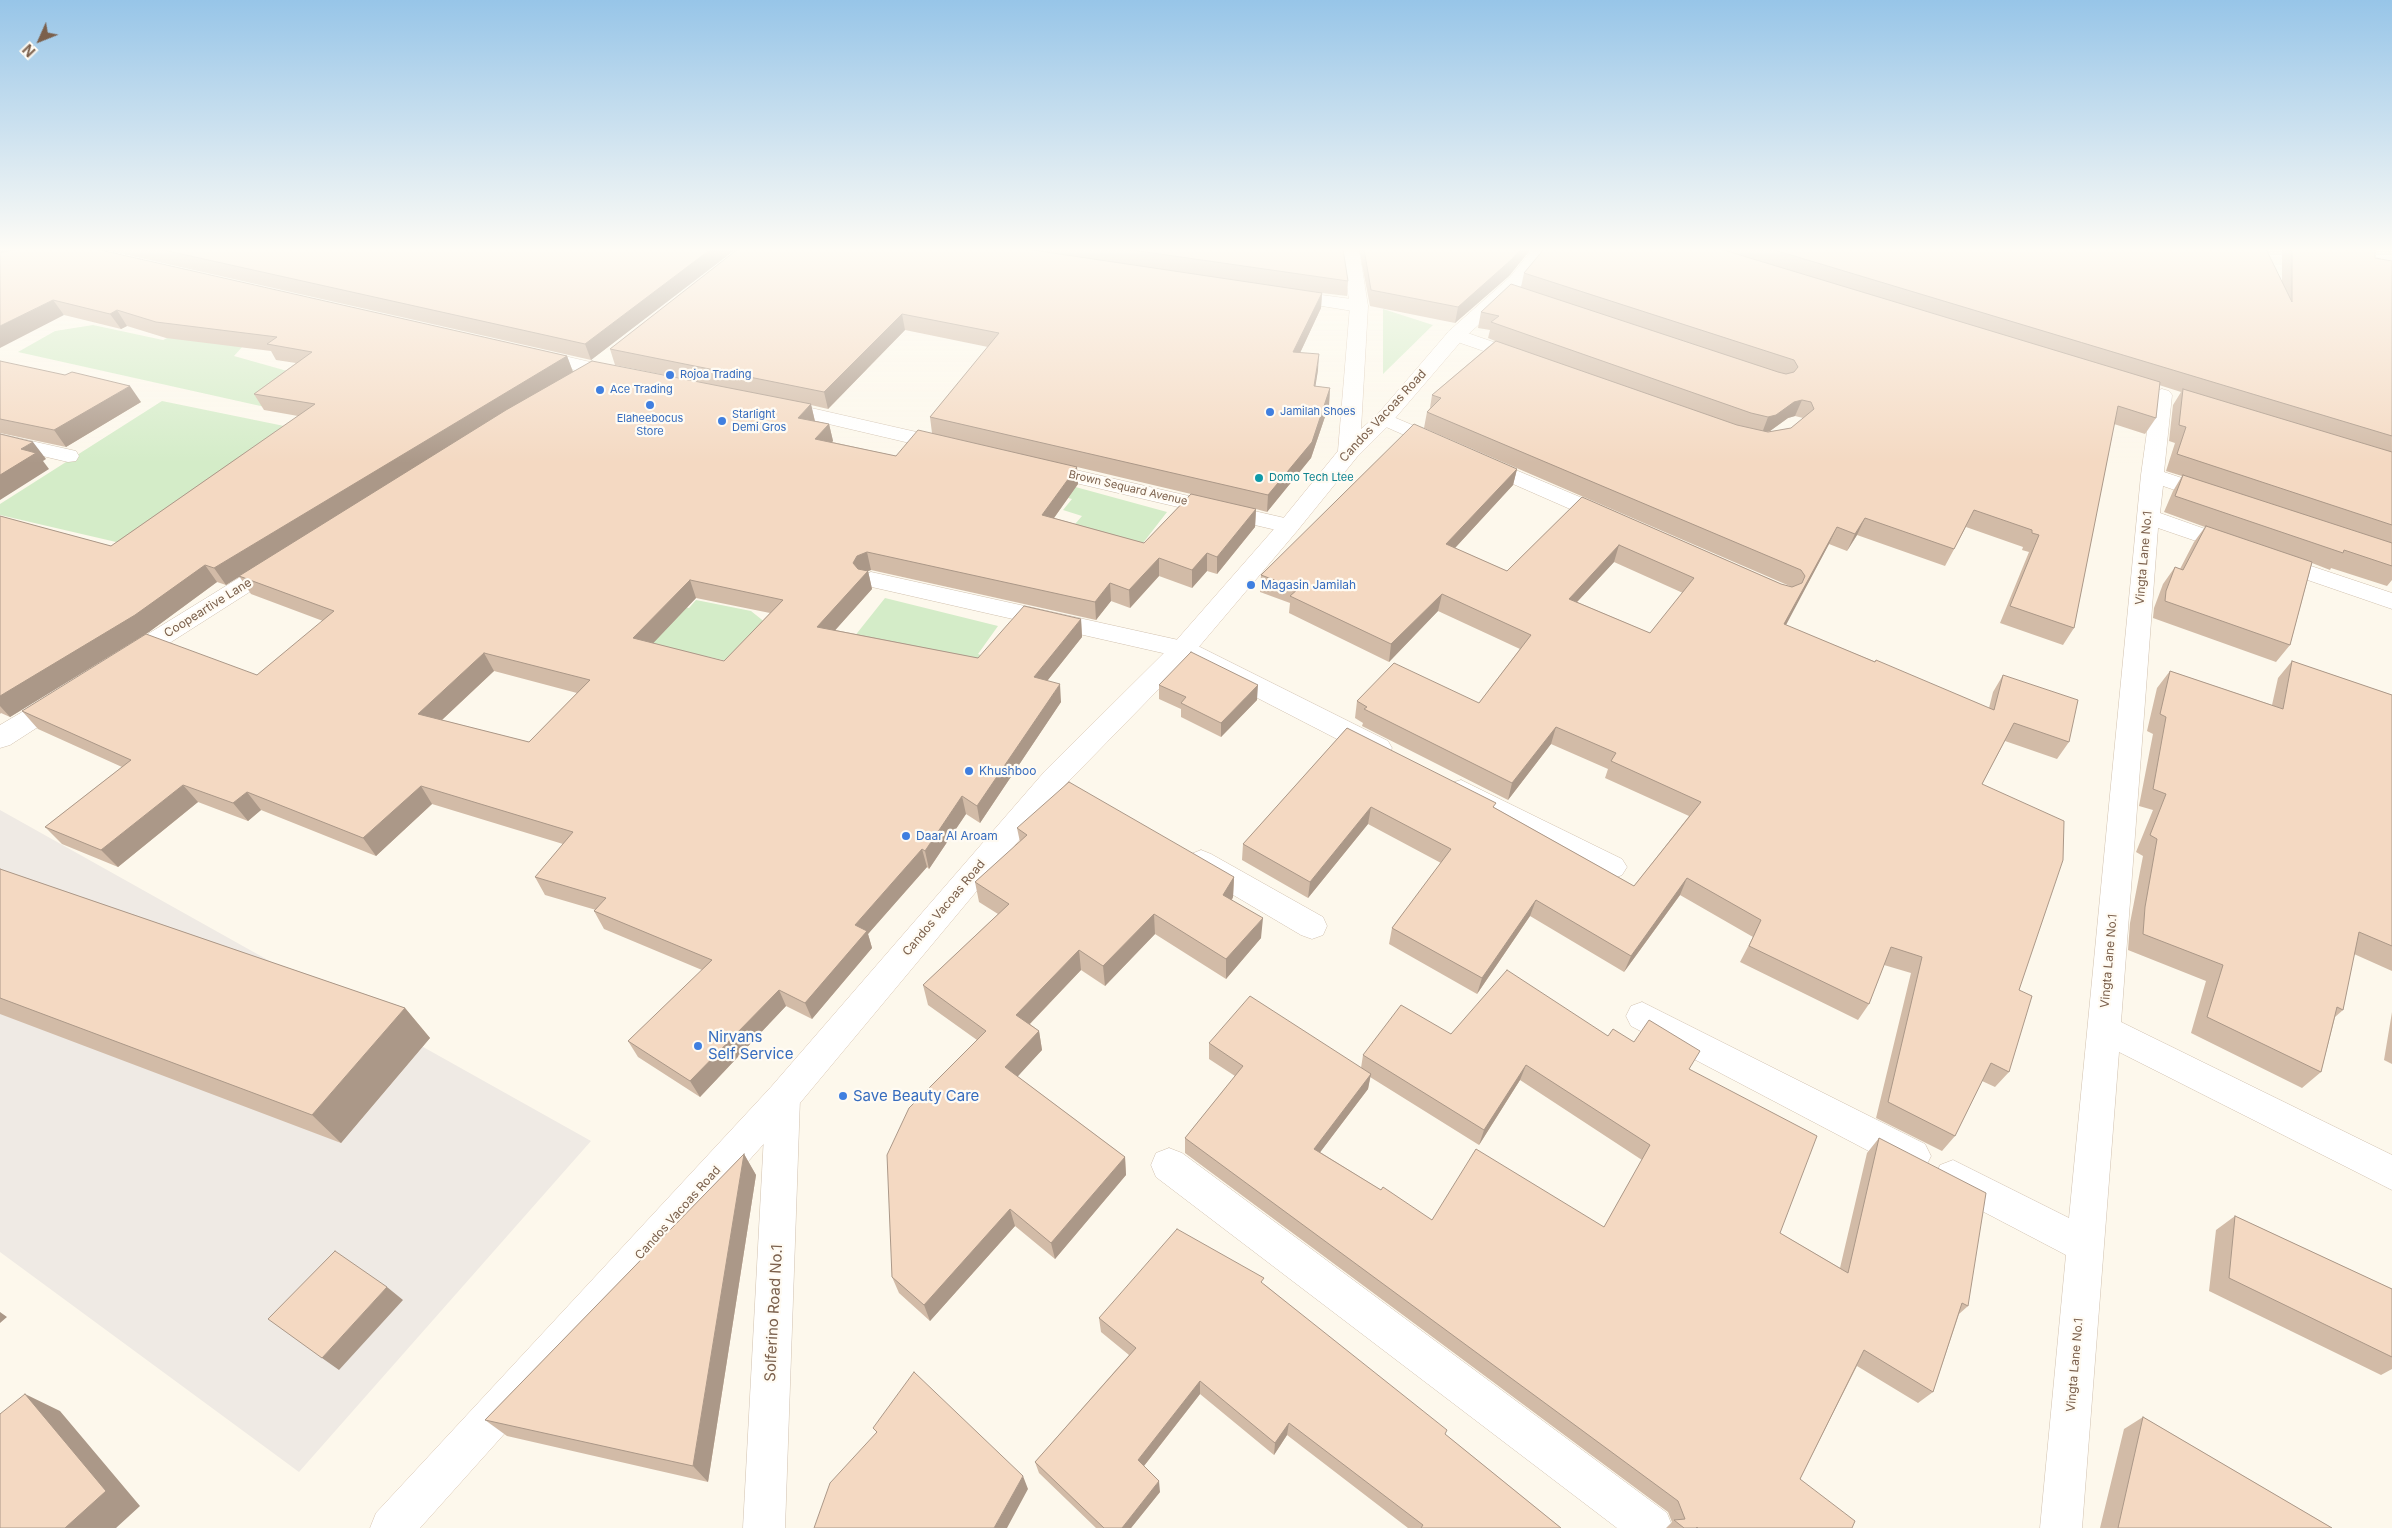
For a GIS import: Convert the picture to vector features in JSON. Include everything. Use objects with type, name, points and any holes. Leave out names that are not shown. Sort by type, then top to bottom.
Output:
[{"type":"street","points":[[1349,452],[1358,320]]},
{"type":"street","name":"Candos Vacoas Road","points":[[391,1528],[1068,786],[1182,649],[1289,526],[1349,452],[1384,419],[1456,335],[1473,320]]},
{"type":"street","points":[[1456,335],[1541,365]]},
{"type":"street","points":[[517,351],[603,363],[633,377]]},
{"type":"street","points":[[570,383],[603,363]]},
{"type":"street","name":"Vingta Lane No.1","points":[[2061,1528],[2148,518],[2162,395]]},
{"type":"street","points":[[759,402],[971,451]]},
{"type":"street","points":[[1384,419],[1629,526]]},
{"type":"street","points":[[0,440],[68,456]]},
{"type":"street","name":"Brown Sequard Avenue","points":[[1019,462],[1289,526]]},
{"type":"street","points":[[2152,475],[2235,503]]},
{"type":"street","points":[[2148,518],[2392,601]]},
{"type":"street","name":"Coopeartive Lane","points":[[110,670],[295,554]]},
{"type":"street","points":[[871,580],[1182,649],[1402,760]]},
{"type":"street","points":[[0,738],[76,691]]},
{"type":"street","points":[[1437,778],[1612,866]]},
{"type":"street","points":[[1175,847],[1312,926]]},
{"type":"street","points":[[1642,1016],[2085,1245]]},
{"type":"street","points":[[2104,1029],[2392,1174]]},
{"type":"street","name":"Solferino Road No.1","points":[[764,1528],[783,1098]]},
{"type":"street","points":[[1169,1165],[1652,1528]]},
{"type":"shaded area","points":[[0,810],[591,1141],[299,1472],[0,1252]]},
{"type":"green space","points":[[205,320],[223,320],[243,346],[234,356],[305,376],[265,407],[18,352],[55,331],[93,325],[163,340]]},
{"type":"green space","points":[[1383,320],[1418,320],[1433,325],[1383,374]]},
{"type":"green space","points":[[162,401],[294,428],[129,545],[0,515],[0,504]]},
{"type":"green space","points":[[1039,477],[1167,512],[1122,570],[1069,531],[1082,516],[1063,510],[1072,499],[1030,488]]},
{"type":"green space","points":[[885,598],[998,626],[978,654],[988,658],[977,673],[854,637]]},
{"type":"green space","points":[[696,600],[751,611],[766,623],[732,662],[645,643],[677,605],[689,608]]},
{"type":"building","points":[[0,320],[12,320],[0,326]]},
{"type":"building","points":[[150,320],[410,320],[567,356],[214,568],[205,565],[135,615],[0,696],[0,516],[111,546],[315,404],[254,394],[312,352],[267,344],[277,337]]},
{"type":"building","points":[[479,320],[616,320],[585,344]]},
{"type":"building","points":[[647,320],[896,320],[824,392],[610,349]]},
{"type":"building","points":[[934,320],[1309,320],[1293,352],[1319,354],[1314,386],[1330,388],[1312,442],[1268,495],[930,417],[999,333]]},
{"type":"building","points":[[1493,320],[1621,320],[1786,374],[1794,372],[1798,367],[1794,360],[1671,320],[1956,320],[2160,382],[2156,418],[2118,406],[2074,628],[2010,606],[2039,535],[2032,533],[2032,530],[1974,510],[1954,549],[1865,518],[1855,534],[1837,527],[1784,624],[1875,662],[1876,660],[1994,710],[2003,675],[2078,700],[2069,742],[2014,723],[1982,784],[2064,821],[2063,860],[2019,990],[2032,996],[2009,1072],[1991,1063],[1955,1136],[1888,1102],[1922,957],[1891,947],[1869,1004],[1749,946],[1761,920],[1687,878],[1631,956],[1536,900],[1482,978],[1392,928],[1451,849],[1371,807],[1310,882],[1243,844],[1347,728],[1496,803],[1493,807],[1634,886],[1701,802],[1611,761],[1616,753],[1556,727],[1512,783],[1364,709],[1367,707],[1357,701],[1394,663],[1479,703],[1531,635],[1442,594],[1391,644],[1290,596],[1298,589],[1261,575],[1414,424],[1517,469],[1446,544],[1507,571],[1582,497],[1781,584],[1792,587],[1802,583],[1805,576],[1801,570],[1427,412],[1441,398],[1432,395],[1496,341],[1737,425],[1768,432],[1791,428],[1814,409],[1811,402],[1802,400],[1794,402],[1776,415],[1768,417],[1751,413],[1491,322]],"holes":[[[1619,545],[1694,578],[1650,633],[1569,599]]]},
{"type":"building","points":[[2008,320],[2392,320],[2392,436]]},
{"type":"building","points":[[0,361],[65,375],[72,372],[130,386],[54,430],[0,419]]},
{"type":"building","points":[[592,361],[811,404],[798,418],[829,424],[815,439],[896,456],[918,430],[1077,467],[1042,515],[1144,543],[1191,494],[1256,509],[1217,557],[1207,553],[1192,570],[1159,558],[1129,590],[1110,583],[1095,602],[867,552],[857,556],[853,563],[858,569],[868,571],[817,627],[978,658],[1024,606],[1081,619],[1034,677],[1060,684],[977,806],[962,796],[925,851],[922,849],[855,925],[867,931],[805,1003],[779,990],[690,1081],[628,1041],[712,960],[594,911],[606,898],[535,877],[573,832],[421,786],[363,838],[247,792],[233,803],[183,785],[101,850],[45,827],[131,760],[22,711],[146,634],[257,675],[334,611],[239,576],[506,410]],"holes":[[[690,580],[783,600],[724,661],[633,638]],[[484,653],[590,680],[529,742],[418,714]]]},
{"type":"building","points":[[2183,389],[2392,452],[2392,525],[2177,454],[2186,427],[2179,425]]},
{"type":"building","points":[[0,434],[33,442],[21,449],[36,453],[0,475]]},
{"type":"building","points":[[2183,475],[2392,543],[2392,566],[2344,550],[2343,553],[2175,496]]},
{"type":"building","points":[[2206,526],[2312,562],[2290,645],[2165,601],[2166,591],[2175,567],[2183,570]]},
{"type":"building","points":[[1191,652],[1258,685],[1221,723],[1181,703],[1186,697],[1159,685]]},
{"type":"building","points":[[2292,661],[2392,695],[2392,946],[2359,932],[2343,1010],[2337,1007],[2321,1072],[2207,1017],[2223,965],[2143,934],[2145,907],[2157,839],[2150,835],[2166,794],[2153,789],[2166,717],[2160,714],[2170,671],[2283,709]]},
{"type":"building","points":[[1069,782],[1234,877],[1223,895],[1263,918],[1226,959],[1154,914],[1103,966],[1079,950],[1016,1015],[1039,1031],[1005,1067],[1125,1157],[1051,1243],[1010,1209],[924,1305],[892,1277],[887,1155],[909,1108],[986,1031],[923,985],[1009,904],[975,882],[1027,835],[1017,828]]},
{"type":"building","points":[[0,869],[405,1008],[312,1115],[0,998]]},
{"type":"building","points":[[1507,970],[1608,1036],[1613,1029],[1634,1042],[1649,1020],[1700,1051],[1689,1069],[1817,1136],[1780,1233],[1848,1273],[1879,1138],[1986,1193],[1968,1306],[1962,1303],[1933,1392],[1864,1350],[1800,1479],[1855,1521],[1852,1528],[1684,1528],[1674,1520],[1685,1519],[1678,1501],[1185,1138],[1243,1066],[1209,1043],[1250,996],[1371,1074],[1314,1149],[1381,1190],[1383,1187],[1432,1220],[1476,1149],[1604,1227],[1650,1145],[1526,1065],[1484,1130],[1363,1055],[1401,1005],[1451,1034]]},
{"type":"building","points":[[744,1154],[693,1466],[485,1420]]},
{"type":"building","points":[[2235,1216],[2392,1289],[2392,1357],[2229,1278]]},
{"type":"building","points":[[1177,1229],[1264,1278],[1261,1282],[1447,1430],[1445,1434],[1561,1528],[1421,1528],[1423,1525],[1289,1423],[1275,1443],[1200,1381],[1138,1460],[1159,1481],[1122,1528],[1104,1528],[1035,1462],[1136,1348],[1099,1318]]},
{"type":"building","points":[[335,1251],[387,1287],[322,1358],[268,1319]]},
{"type":"building","points":[[914,1372],[1023,1476],[994,1528],[814,1528],[830,1483],[877,1432],[873,1428]]},
{"type":"building","points":[[25,1394],[106,1491],[65,1528],[0,1528],[0,1414]]},
{"type":"building","points":[[2143,1417],[2332,1528],[2118,1528]]},
{"type":"place","name":"Rojoa Trading","points":[[670,375]]},
{"type":"place","name":"Ace Trading","points":[[600,390]]},
{"type":"place","name":"Elaheebocus Store","points":[[650,405]]},
{"type":"place","name":"Jamilah Shoes","points":[[1270,412]]},
{"type":"place","name":"Starlight Demi Gros","points":[[722,421]]},
{"type":"place","name":"Domo Tech Ltee","points":[[1259,478]]},
{"type":"place","name":"Magasin Jamilah","points":[[1251,585]]},
{"type":"place","name":"Khushboo","points":[[969,771]]},
{"type":"place","name":"Daar Al Aroam","points":[[906,836]]},
{"type":"place","name":"Nirvans Self Service","points":[[698,1046]]},
{"type":"place","name":"Save Beauty Care","points":[[843,1096]]}]
